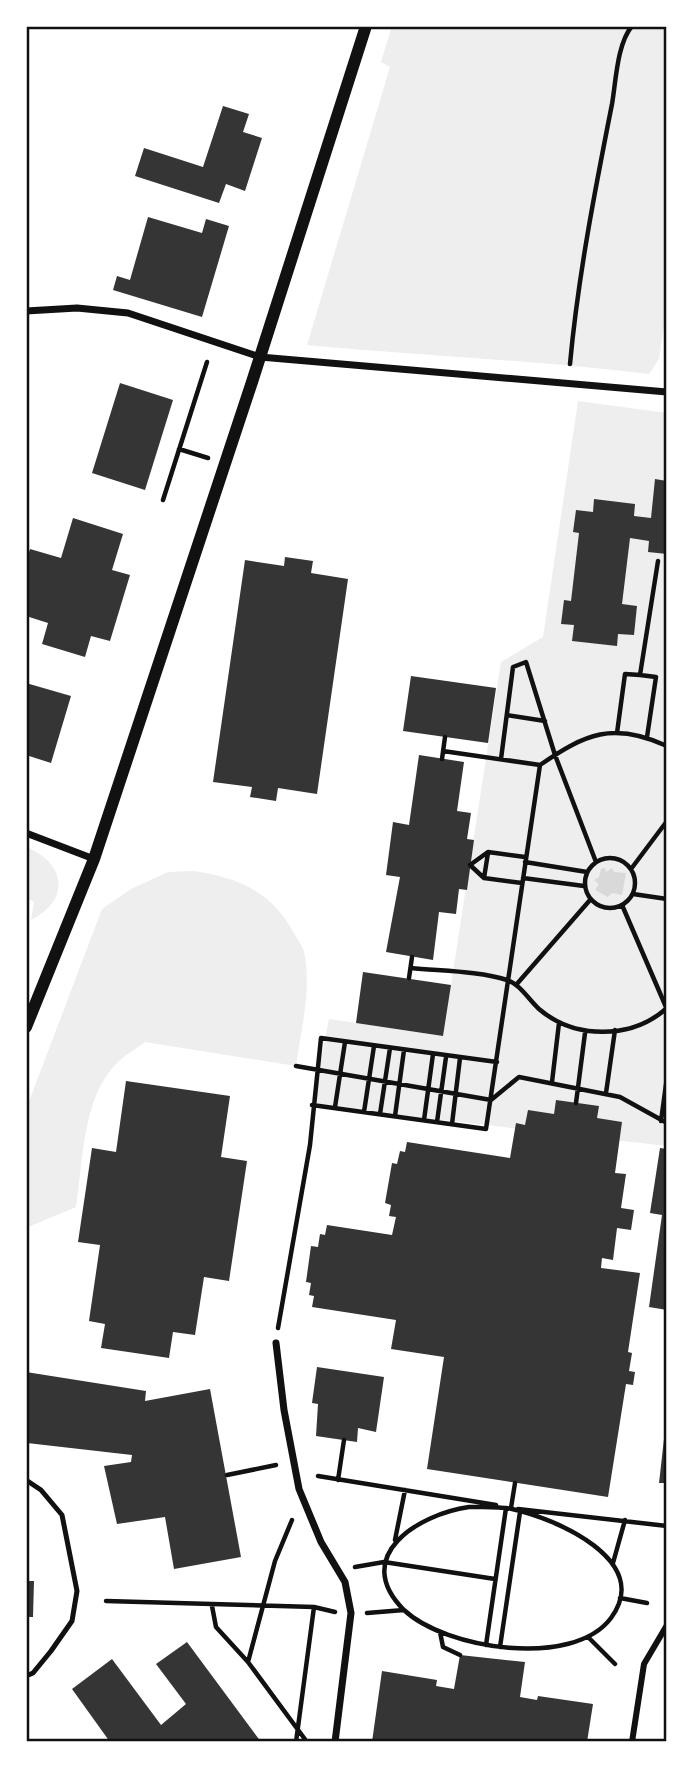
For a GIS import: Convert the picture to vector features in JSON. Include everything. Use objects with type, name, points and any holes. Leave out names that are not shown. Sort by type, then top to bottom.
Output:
[{"type":"street","points":[[26,1027],[94,859],[260,358],[366,26]]},
{"type":"street","points":[[26,312],[77,307],[128,313],[260,358],[667,392]]},
{"type":"street","points":[[26,833],[94,859]]},
{"type":"street","points":[[276,1343],[284,1410],[299,1489],[321,1542],[345,1582],[351,1613],[335,1742]]},
{"type":"street","points":[[632,1742],[644,1664],[667,1625]]},
{"type":"lane","points":[[26,1480],[41,1490],[62,1515],[72,1553],[77,1591],[72,1621],[33,1673],[26,1676]]},
{"type":"path","points":[[570,364],[574,323],[603,152],[621,54],[632,26]]},
{"type":"path","points":[[163,500],[207,362]]},
{"type":"path","points":[[178,449],[208,458]]},
{"type":"path","points":[[640,675],[658,562]]},
{"type":"path","points":[[501,759],[513,667],[526,662],[555,755],[596,862]]},
{"type":"path","points":[[617,733],[625,674],[656,677],[647,737]]},
{"type":"path","points":[[507,715],[545,721]]},
{"type":"path","points":[[443,751],[540,765],[586,737],[617,733],[647,737],[667,746]]},
{"type":"path","points":[[442,759],[445,737]]},
{"type":"path","points":[[312,1105],[486,1129],[540,765]]},
{"type":"path","points":[[631,869],[667,821]]},
{"type":"path","points":[[584,886],[484,878],[470,865],[488,852],[587,872]]},
{"type":"path","points":[[484,878],[488,852]]},
{"type":"path","points":[[611,858],[631,869],[634,877],[633,894],[622,905],[605,908],[590,900],[584,886],[587,872],[596,862],[611,858]]},
{"type":"path","points":[[633,894],[667,899]]},
{"type":"path","points":[[516,985],[590,900]]},
{"type":"path","points":[[411,968],[508,980],[559,1023],[585,1033],[615,1030],[653,1017],[667,1008],[622,905]]},
{"type":"path","points":[[409,978],[412,957]]},
{"type":"path","points":[[552,1083],[559,1023]]},
{"type":"path","points":[[606,1093],[615,1030]]},
{"type":"path","points":[[576,1103],[585,1033]]},
{"type":"path","points":[[276,1343],[310,1145],[312,1105],[321,1038],[497,1062]]},
{"type":"path","points":[[335,1107],[345,1042]]},
{"type":"path","points":[[364,1112],[374,1046]]},
{"type":"path","points":[[380,1114],[390,1048]]},
{"type":"path","points":[[395,1116],[404,1050]]},
{"type":"path","points":[[424,1120],[433,1054]]},
{"type":"path","points":[[438,1122],[446,1056]]},
{"type":"path","points":[[452,1124],[460,1058]]},
{"type":"path","points":[[296,1066],[491,1100],[519,1077],[620,1097],[664,1122],[667,1077]]},
{"type":"path","points":[[338,1480],[344,1440]]},
{"type":"path","points":[[227,1475],[276,1465]]},
{"type":"path","points":[[318,1476],[508,1508],[667,1526]]},
{"type":"path","points":[[486,1645],[495,1579],[515,1483]]},
{"type":"path","points":[[405,1490],[395,1540],[384,1562],[388,1584],[404,1609],[440,1632],[500,1647],[534,1648],[588,1637],[609,1622],[620,1598],[621,1587],[613,1563],[625,1520]]},
{"type":"path","points":[[395,1540],[407,1530],[449,1510],[508,1508],[566,1527],[613,1563]]},
{"type":"path","points":[[500,1647],[520,1512]]},
{"type":"path","points":[[248,1662],[275,1561],[292,1520]]},
{"type":"path","points":[[355,1567],[384,1562],[495,1579]]},
{"type":"path","points":[[620,1598],[647,1603]]},
{"type":"path","points":[[106,1601],[314,1607],[337,1612]]},
{"type":"path","points":[[212,1606],[216,1627],[248,1662],[307,1742]]},
{"type":"path","points":[[296,1742],[314,1607]]},
{"type":"path","points":[[367,1614],[404,1609]]},
{"type":"path","points":[[440,1632],[443,1647],[460,1656]]},
{"type":"path","points":[[588,1637],[615,1664]]},
{"type":"shaded area","points":[[392,26],[667,26],[667,303],[659,359],[649,374],[307,345],[390,67],[381,62]]},
{"type":"shaded area","points":[[578,401],[667,413],[667,1146],[312,1105],[329,1019],[443,1036],[501,662],[543,637]]},
{"type":"shaded area","points":[[26,847],[49,862],[56,872],[58,882],[58,892],[53,902],[31,920],[34,902],[26,898]]},
{"type":"shaded area","points":[[605,868],[606,872],[612,868],[614,872],[626,873],[622,895],[612,893],[608,897],[595,890],[599,884],[594,880],[599,877],[601,869]]},
{"type":"shaded area","points":[[193,871],[239,882],[264,897],[285,919],[301,945],[307,980],[296,1066],[145,1042],[115,1065],[96,1096],[86,1133],[76,1207],[26,1228],[28,1104],[102,909],[131,889],[168,872]]},
{"type":"building","points":[[223,106],[249,114],[243,132],[262,138],[245,191],[226,184],[219,203],[135,176],[144,148],[203,167]]},
{"type":"building","points":[[148,217],[202,233],[206,219],[229,226],[202,317],[113,290],[117,276],[130,280]]},
{"type":"building","points":[[120,383],[173,400],[145,490],[92,473]]},
{"type":"building","points":[[655,479],[667,481],[667,554],[648,552],[649,541],[630,538],[622,604],[637,606],[634,635],[618,634],[617,646],[572,641],[574,625],[561,624],[564,600],[571,601],[579,533],[573,532],[576,510],[593,512],[594,499],[635,504],[634,516],[651,518]]},
{"type":"building","points":[[73,518],[123,534],[112,570],[130,575],[110,641],[91,636],[85,657],[42,644],[48,623],[26,616],[26,561],[30,549],[61,558]]},
{"type":"building","points":[[285,557],[313,561],[311,573],[348,579],[317,794],[278,788],[276,801],[250,797],[252,787],[213,782],[245,560],[284,566]]},
{"type":"building","points":[[411,676],[496,688],[488,743],[403,731]]},
{"type":"building","points":[[26,683],[71,696],[51,763],[26,755]]},
{"type":"building","points":[[419,755],[464,762],[457,811],[471,813],[467,839],[474,840],[467,890],[459,889],[456,914],[439,912],[433,960],[386,952],[400,877],[386,875],[393,822],[409,825]]},
{"type":"building","points":[[363,972],[451,985],[443,1036],[356,1023]]},
{"type":"building","points":[[126,1081],[230,1096],[221,1157],[247,1161],[229,1281],[204,1277],[195,1335],[173,1332],[169,1358],[101,1348],[105,1324],[89,1321],[100,1245],[78,1242],[92,1148],[116,1152]]},
{"type":"building","points":[[556,1100],[599,1106],[597,1118],[622,1122],[615,1173],[626,1174],[621,1208],[634,1210],[631,1230],[617,1228],[613,1260],[602,1258],[601,1268],[640,1273],[628,1352],[632,1353],[629,1371],[635,1372],[633,1385],[626,1384],[608,1497],[427,1469],[444,1357],[391,1349],[396,1320],[312,1307],[314,1296],[309,1295],[311,1283],[306,1282],[311,1246],[318,1247],[320,1234],[325,1235],[327,1225],[392,1235],[396,1217],[389,1216],[391,1205],[385,1203],[392,1163],[397,1164],[400,1151],[405,1152],[407,1142],[510,1158],[516,1123],[525,1125],[528,1110],[554,1114]]},
{"type":"building","points":[[660,1148],[667,1149],[667,1310],[649,1307],[662,1215],[650,1213]]},
{"type":"building","points":[[317,1367],[384,1377],[376,1432],[358,1428],[357,1442],[316,1436],[318,1404],[312,1403]]},
{"type":"building","points":[[26,1372],[146,1391],[145,1401],[210,1389],[241,1557],[174,1569],[165,1517],[117,1524],[104,1466],[131,1462],[132,1455],[27,1443]]},
{"type":"building","points":[[665,1430],[667,1483],[659,1483]]},
{"type":"building","points":[[26,1581],[34,1581],[33,1617],[26,1617]]},
{"type":"building","points":[[187,1642],[261,1742],[110,1742],[72,1689],[112,1659],[161,1725],[186,1704],[156,1664]]},
{"type":"building","points":[[460,1655],[525,1662],[520,1697],[537,1700],[538,1696],[593,1704],[587,1742],[372,1742],[382,1671],[437,1680],[436,1686],[454,1689]]}]
